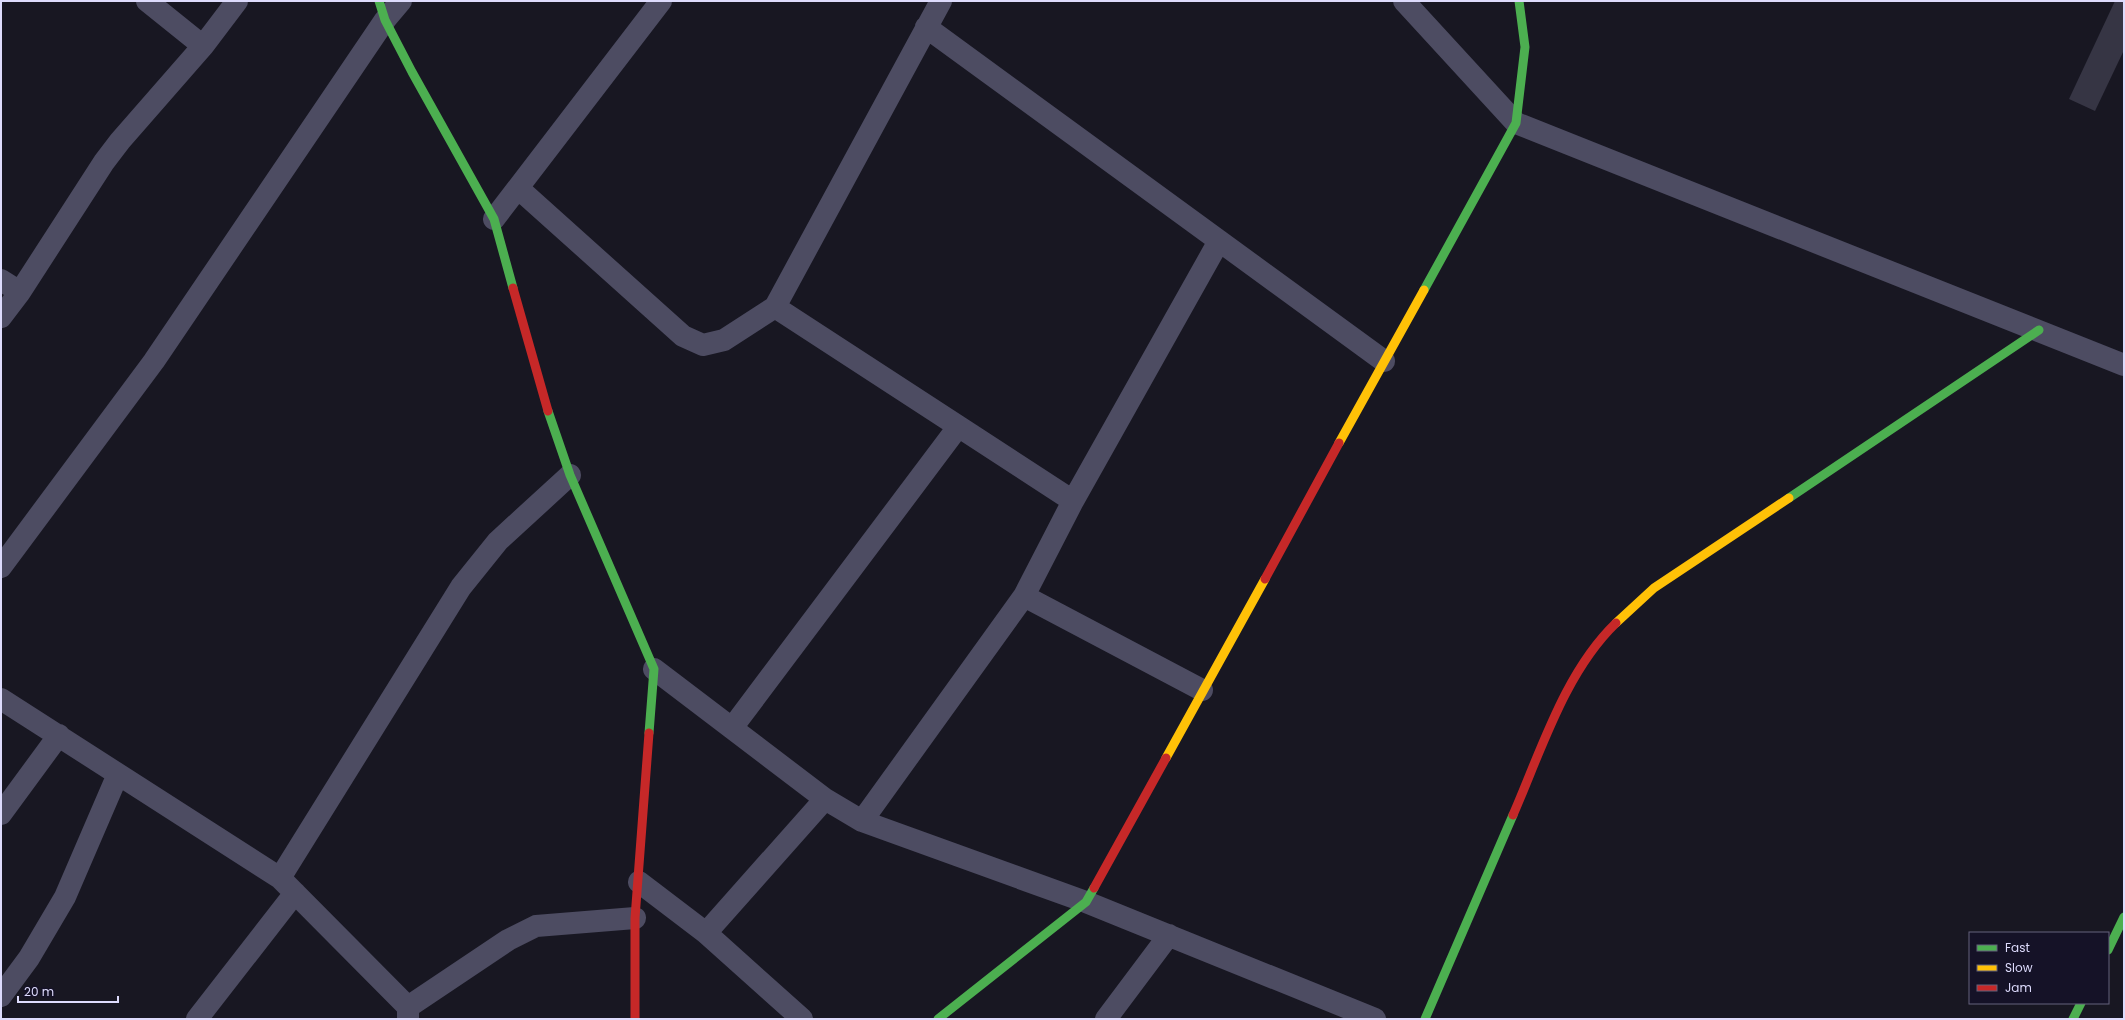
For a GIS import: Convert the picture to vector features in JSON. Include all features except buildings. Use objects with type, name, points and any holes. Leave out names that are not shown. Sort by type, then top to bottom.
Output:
[{"type":"street","points":[[147,1],[203,46]]},
{"type":"street","points":[[1,317],[20,292],[104,162],[120,141],[203,46],[237,1]]},
{"type":"street","points":[[1,567],[154,361],[382,11],[401,1]]},
{"type":"street","points":[[494,218],[661,1]]},
{"type":"street","points":[[518,188],[683,336],[703,346],[724,340],[775,307],[941,1]]},
{"type":"street","points":[[1404,1],[1516,123],[2124,365]]},
{"type":"street","points":[[938,1019],[1086,902],[1516,123],[1525,47],[1519,1]]},
{"type":"street","points":[[382,11],[494,218],[542,394],[570,475],[654,669],[636,918],[635,1019]]},
{"type":"street","points":[[926,27],[1384,361]]},
{"type":"street","points":[[862,821],[1024,596],[1073,501],[1219,240]]},
{"type":"street","points":[[1,280],[20,292]]},
{"type":"street","points":[[775,307],[1073,501]]},
{"type":"street","points":[[1425,1019],[1568,687],[1606,633],[1654,588],[2039,330]]},
{"type":"street","points":[[732,728],[958,427]]},
{"type":"street","points":[[197,1019],[288,885],[461,587],[498,541],[570,475]]},
{"type":"street","points":[[1024,596],[1202,690]]},
{"type":"street","points":[[654,669],[825,799],[862,821],[1086,902],[1375,1019]]},
{"type":"street","points":[[1,699],[59,735],[288,885],[408,1013],[508,940],[536,926],[636,918]]},
{"type":"street","points":[[1,814],[59,735]]},
{"type":"street","points":[[1,996],[29,958],[62,902],[118,774]]},
{"type":"street","points":[[706,934],[825,799]]},
{"type":"street","points":[[638,882],[706,934],[802,1019]]},
{"type":"street","points":[[2109,948],[2124,917]]},
{"type":"street","points":[[1106,1019],[1169,935]]},
{"type":"street","points":[[2073,1019],[2080,1004]]},
{"type":"traffic: fast","points":[[379,1],[385,20],[412,72],[494,219],[513,288]]},
{"type":"traffic: fast","points":[[1424,290],[1516,123],[1525,47],[1519,1]]},
{"type":"traffic: fast","points":[[1789,498],[2039,330]]},
{"type":"traffic: fast","points":[[548,411],[570,475],[654,669],[649,733]]},
{"type":"traffic: fast","points":[[1425,1019],[1513,815]]},
{"type":"traffic: fast","points":[[938,1019],[1086,902],[1094,888]]},
{"type":"traffic: fast","points":[[2109,948],[2124,917]]},
{"type":"traffic: fast","points":[[2073,1019],[2080,1004]]},
{"type":"traffic: slow","points":[[1339,443],[1424,290]]},
{"type":"traffic: slow","points":[[1616,623],[1654,588],[1789,498]]},
{"type":"traffic: slow","points":[[1166,758],[1265,579]]},
{"type":"traffic: jam","points":[[513,288],[548,411]]},
{"type":"traffic: jam","points":[[1265,579],[1339,443]]},
{"type":"traffic: jam","points":[[1513,815],[1544,739],[1568,688],[1598,643],[1616,623]]},
{"type":"traffic: jam","points":[[635,1019],[635,918],[649,733]]},
{"type":"traffic: jam","points":[[1094,888],[1166,758]]}]
